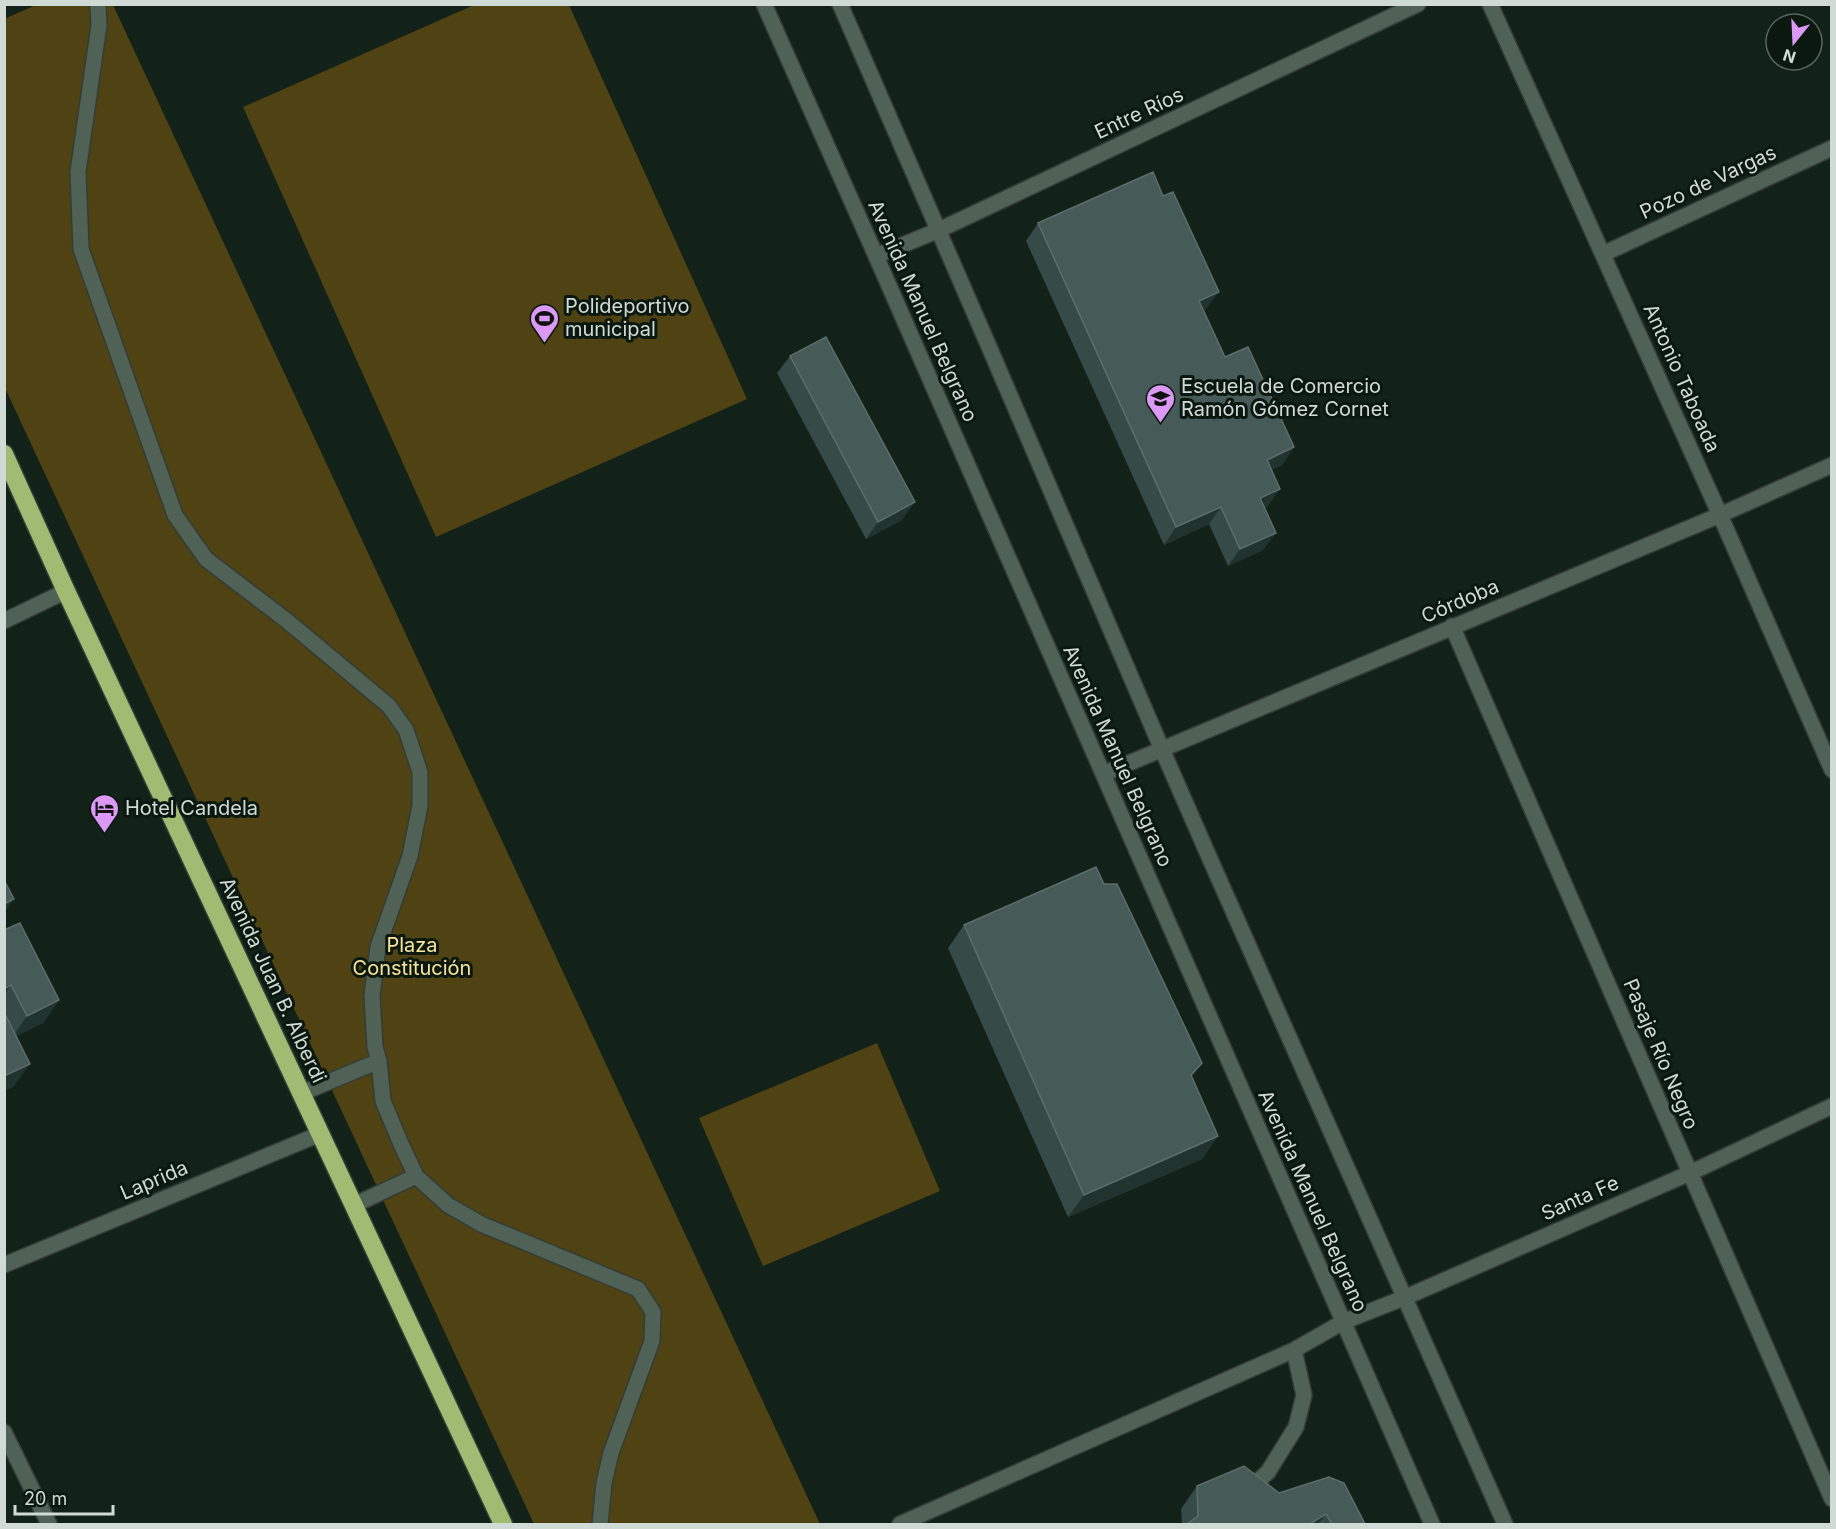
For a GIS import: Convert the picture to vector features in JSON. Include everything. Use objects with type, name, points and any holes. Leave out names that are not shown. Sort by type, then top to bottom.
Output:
[{"type":"highway","name":"Avenida Juan B. Alberdi","points":[[4,454],[503,1524]]},
{"type":"street","points":[[98,4],[99,25],[78,172],[81,249],[175,515],[206,559],[286,620],[389,706],[406,730],[420,772],[420,806],[410,856],[378,947],[372,996],[375,1047],[379,1061],[383,1101],[401,1144],[416,1176],[448,1205],[481,1224],[638,1289],[653,1312],[652,1341],[611,1453],[604,1483],[600,1524]]},
{"type":"street","name":"Avenida Manuel Belgrano","points":[[764,4],[1432,1524]]},
{"type":"street","points":[[840,4],[1162,750],[1505,1524]]},
{"type":"street","name":"Entre Ríos","points":[[876,256],[939,230],[1418,4]]},
{"type":"street","name":"Antonio Taboada","points":[[1490,4],[1832,770]]},
{"type":"street","name":"Pozo de Vargas","points":[[1603,254],[1832,148]]},
{"type":"street","name":"Córdoba","points":[[1103,774],[1720,515],[1832,465]]},
{"type":"street","points":[[4,621],[66,591]]},
{"type":"street","name":"Pasaje Río Negro","points":[[1452,626],[1832,1499]]},
{"type":"street","points":[[302,1093],[379,1061]]},
{"type":"street","name":"Santa Fe","points":[[900,1524],[1294,1350],[1343,1322],[1406,1297],[1690,1173],[1832,1106]]},
{"type":"street","name":"Laprida","points":[[4,1265],[321,1134]]},
{"type":"street","points":[[354,1204],[416,1176]]},
{"type":"street","points":[[1237,1500],[1269,1472],[1296,1427],[1304,1395],[1294,1350]]},
{"type":"street","points":[[4,1432],[49,1524]]},
{"type":"green space","name":"Plaza Constitución","points":[[36,5],[113,5],[820,1524],[534,1524],[5,388],[4,19]]},
{"type":"green space","points":[[474,5],[569,5],[747,399],[436,537],[243,107]]},
{"type":"green space","points":[[877,1043],[940,1191],[763,1266],[699,1118]]},
{"type":"building","points":[[1153,172],[1163,196],[1173,192],[1219,292],[1199,301],[1225,357],[1248,347],[1294,447],[1267,460],[1280,489],[1260,498],[1276,533],[1240,549],[1221,507],[1176,527],[1038,223]]},
{"type":"building","points":[[826,337],[915,502],[878,522],[790,356]]},
{"type":"building","points":[[1096,867],[1104,884],[1117,884],[1202,1063],[1191,1075],[1218,1136],[1084,1195],[964,925]]},
{"type":"building","points":[[4,880],[14,899],[4,904]]},
{"type":"building","points":[[20,923],[59,1000],[27,1016],[11,985],[4,989],[4,930]]},
{"type":"building","points":[[4,1012],[30,1064],[4,1076]]},
{"type":"building","points":[[1244,1466],[1279,1493],[1329,1477],[1344,1483],[1365,1524],[1332,1524],[1326,1514],[1310,1524],[1187,1524],[1198,1516],[1197,1486]]},
{"type":"place","name":"Polideportivo municipal","points":[[544,344]]},
{"type":"place","name":"Escuela de Comercio Ramón Gómez Cornet","points":[[1160,424]]},
{"type":"place","name":"Hotel Candela","points":[[104,834]]}]
